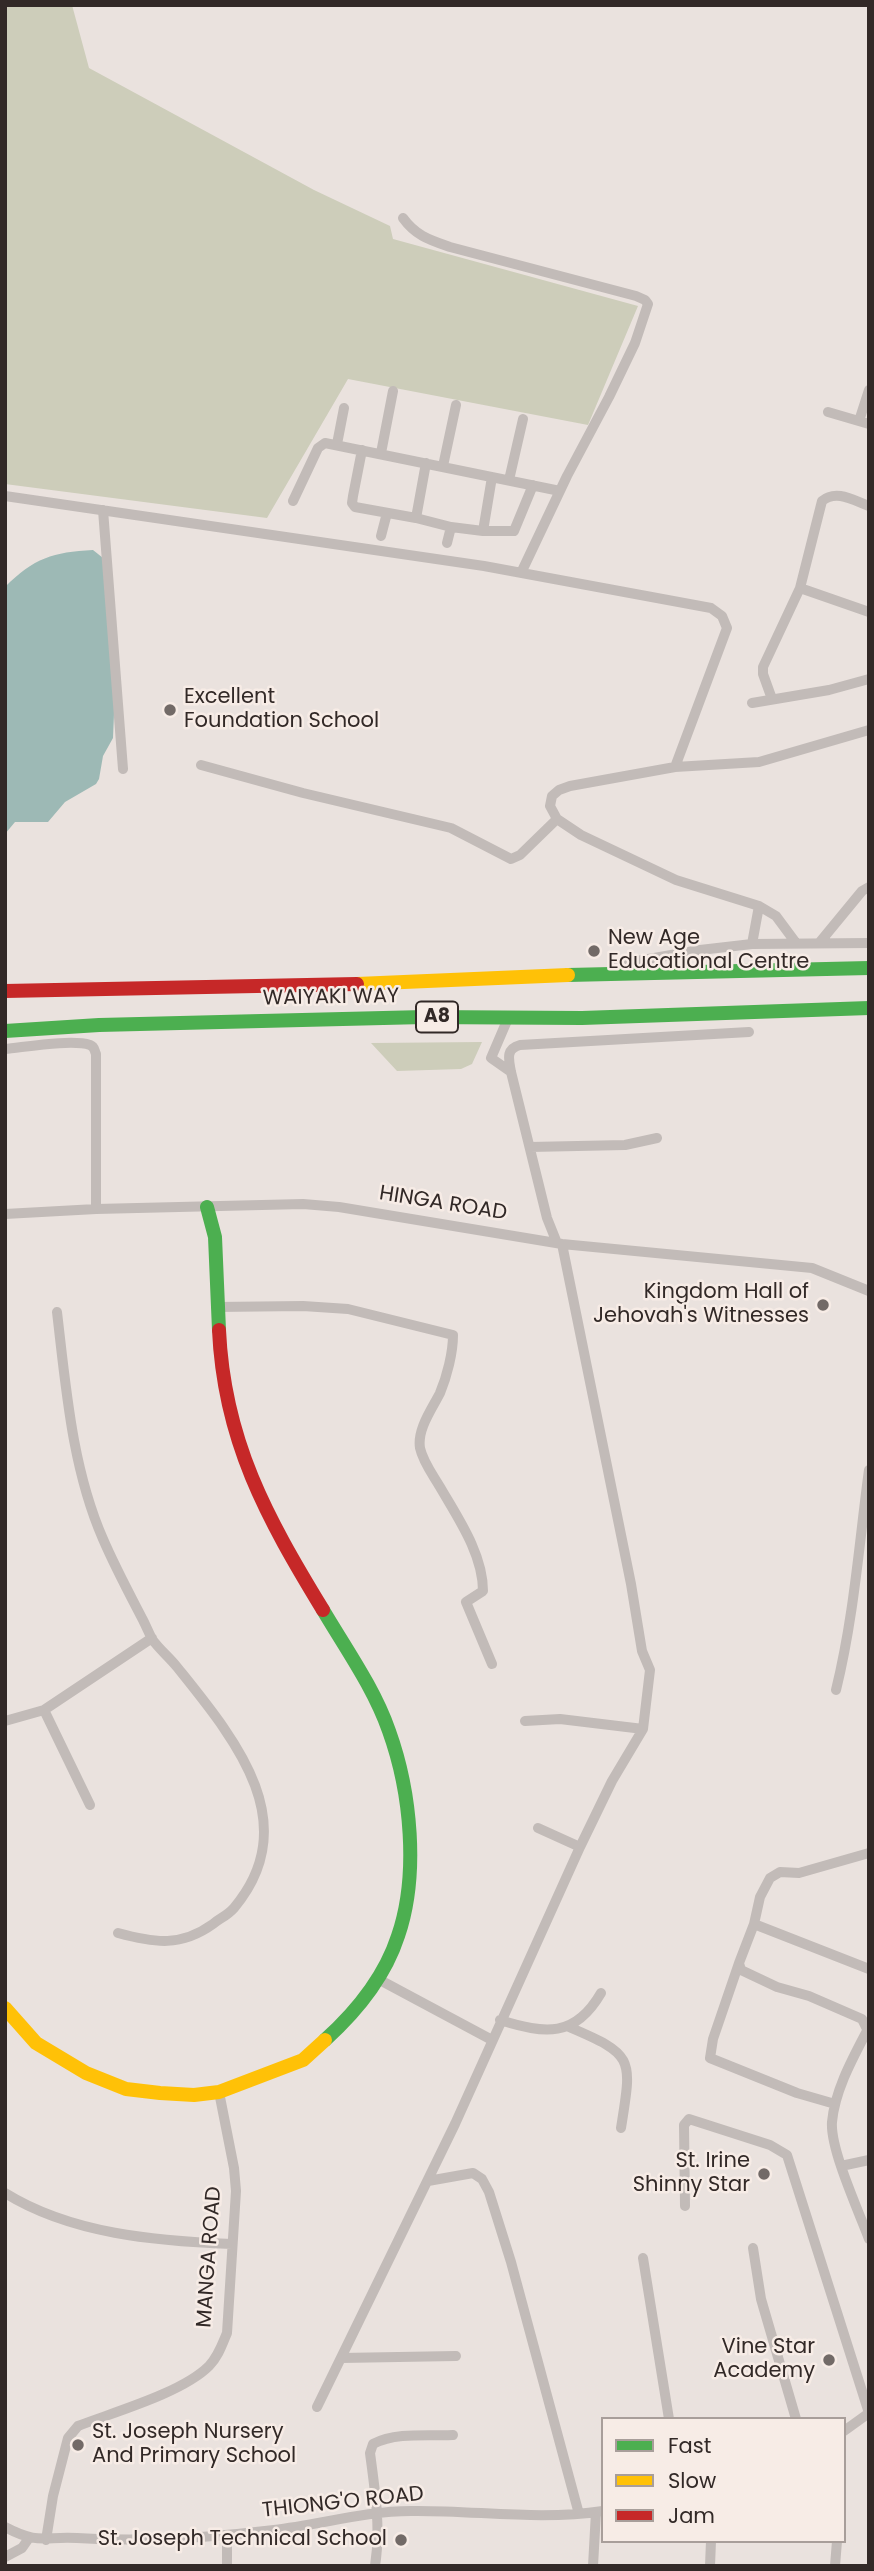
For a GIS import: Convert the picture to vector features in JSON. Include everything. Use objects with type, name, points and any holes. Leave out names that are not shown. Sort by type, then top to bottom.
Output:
[{"type":"main road","name":"WAIYAKI WAY","points":[[5,991],[347,984],[548,975],[869,968]]},
{"type":"main road","name":"WAIYAKI WAY","points":[[5,1031],[66,1027],[509,1016],[582,1018],[869,1009]]},
{"type":"main road","points":[[5,2008],[36,2043],[96,2077],[126,2089],[194,2095],[219,2092],[303,2060],[345,2022],[378,1979],[398,1938],[408,1898],[410,1843],[400,1767],[389,1730],[372,1691],[282,1543],[254,1487],[234,1428],[221,1372],[216,1307],[215,1237],[207,1207]]},
{"type":"street","points":[[403,218],[421,237],[636,296],[648,304],[635,343],[521,573]]},
{"type":"street","points":[[828,412],[864,422],[869,390]]},
{"type":"street","points":[[381,453],[393,391]]},
{"type":"street","points":[[443,466],[456,405]]},
{"type":"street","points":[[337,444],[344,408]]},
{"type":"street","points":[[509,480],[523,419]]},
{"type":"street","points":[[293,501],[320,444],[337,444],[560,491]]},
{"type":"street","points":[[362,450],[352,503],[355,507],[450,527],[483,531],[516,529],[533,485]]},
{"type":"street","points":[[416,518],[426,463]]},
{"type":"street","points":[[483,531],[492,477]]},
{"type":"street","points":[[772,699],[763,667],[800,588],[822,501],[827,496],[840,495],[869,506]]},
{"type":"street","points":[[5,496],[521,573],[711,608],[722,616],[727,628],[675,767]]},
{"type":"street","points":[[103,510],[123,769]]},
{"type":"street","points":[[381,536],[387,513]]},
{"type":"street","points":[[447,543],[450,527]]},
{"type":"street","points":[[800,588],[869,612]]},
{"type":"street","points":[[752,703],[829,690],[869,679]]},
{"type":"street","points":[[796,943],[776,916],[759,906],[676,880],[581,835],[556,819],[550,800],[559,790],[675,767],[759,762],[869,730]]},
{"type":"street","points":[[201,765],[303,793],[451,828],[511,859],[520,855],[556,819]]},
{"type":"street","points":[[820,942],[862,891],[869,887]]},
{"type":"street","points":[[752,944],[759,906]]},
{"type":"street","points":[[548,975],[752,944],[869,943]]},
{"type":"street","points":[[317,2407],[428,2180],[580,1847],[612,1782],[643,1729],[650,1670],[642,1651],[559,1243],[547,1218],[510,1072],[509,1053],[512,1048],[509,1016]]},
{"type":"street","points":[[509,1016],[491,1058],[510,1072]]},
{"type":"street","points":[[66,1027],[67,1044]]},
{"type":"street","points":[[512,1048],[520,1045],[749,1032]]},
{"type":"street","points":[[5,1049],[90,1045],[96,1054],[96,1209]]},
{"type":"street","points":[[530,1147],[625,1145],[657,1138]]},
{"type":"street","name":"HINGA ROAD","points":[[5,1214],[303,1204],[338,1207],[559,1243],[812,1268],[869,1291]]},
{"type":"street","points":[[216,1307],[303,1306],[348,1309],[453,1335],[453,1346],[441,1390],[422,1430],[420,1447],[427,1465],[462,1525],[478,1563],[482,1591],[466,1602],[492,1664]]},
{"type":"street","points":[[57,1312],[68,1407],[85,1489],[101,1536],[152,1638],[206,1703],[243,1756],[264,1818],[263,1847],[249,1890],[228,1915],[203,1932],[182,1941],[158,1942],[118,1933]]},
{"type":"street","points":[[836,1690],[846,1650],[869,1470]]},
{"type":"street","points":[[5,1721],[44,1710],[152,1638]]},
{"type":"street","points":[[44,1710],[90,1805]]},
{"type":"street","points":[[525,1721],[560,1719],[643,1729]]},
{"type":"street","points":[[538,1828],[580,1847]]},
{"type":"street","points":[[835,2104],[797,2093],[710,2058],[713,2039],[754,1924],[760,1897],[770,1878],[780,1872],[799,1873],[869,1853]]},
{"type":"street","points":[[754,1924],[869,1969]]},
{"type":"street","points":[[739,1963],[741,1970],[777,1987],[809,1996],[862,2019],[868,2028],[835,2104],[832,2124],[841,2166],[869,2239]]},
{"type":"street","points":[[378,1979],[492,2040]]},
{"type":"street","points":[[569,2027],[588,2011],[601,1993]]},
{"type":"street","points":[[500,2020],[541,2030],[569,2027],[601,2041],[621,2054],[626,2069],[627,2090],[621,2128]]},
{"type":"street","name":"MANGA ROAD","points":[[46,2540],[52,2496],[68,2438],[78,2426],[188,2382],[208,2368],[217,2356],[227,2333],[236,2191],[219,2092]]},
{"type":"street","points":[[685,2206],[684,2125],[690,2119],[770,2145],[787,2155],[869,2413],[846,2430]]},
{"type":"street","points":[[841,2166],[869,2160]]},
{"type":"street","points":[[428,2180],[473,2173],[482,2179],[489,2192],[512,2262],[579,2514]]},
{"type":"street","points":[[5,2193],[39,2210],[115,2233],[166,2240],[232,2244]]},
{"type":"street","points":[[753,2248],[761,2299],[795,2417]]},
{"type":"street","points":[[643,2259],[669,2417]]},
{"type":"street","points":[[341,2358],[456,2356]]},
{"type":"street","points":[[375,2566],[378,2515],[370,2453],[373,2444],[403,2437],[453,2435]]},
{"type":"street","name":"THIONG'O ROAD","points":[[5,2527],[29,2538],[46,2540],[71,2537],[125,2540],[228,2535],[410,2511],[548,2517],[599,2511]]},
{"type":"street","points":[[593,2566],[599,2511]]},
{"type":"street","points":[[227,2566],[228,2535]]},
{"type":"street","points":[[5,2557],[22,2548],[29,2538]]},
{"type":"street","points":[[710,2543],[710,2566]]},
{"type":"street","points":[[835,2566],[837,2543]]},
{"type":"green space","points":[[5,5],[72,5],[89,68],[314,190],[390,226],[393,239],[638,306],[588,425],[348,379],[267,518],[5,484]]},
{"type":"green space","points":[[482,1042],[472,1064],[461,1069],[397,1071],[371,1043]]},
{"type":"water","points":[[93,550],[103,558],[115,689],[113,738],[103,756],[96,784],[65,802],[48,822],[15,822],[5,834],[5,587],[25,569],[45,558]]},
{"type":"traffic: fast","points":[[568,975],[869,968]]},
{"type":"traffic: fast","points":[[5,1031],[99,1025],[424,1017],[582,1018],[869,1008]]},
{"type":"traffic: fast","points":[[207,1207],[215,1237],[219,1330]]},
{"type":"traffic: fast","points":[[323,1610],[368,1684],[383,1715],[403,1780],[410,1833],[409,1887],[405,1912],[392,1951],[368,1993],[348,2018],[325,2040]]},
{"type":"traffic: slow","points":[[357,984],[568,975]]},
{"type":"traffic: slow","points":[[5,2008],[36,2043],[86,2073],[126,2089],[160,2093],[194,2095],[219,2092],[303,2060],[325,2040]]},
{"type":"traffic: jam","points":[[5,991],[357,984]]},
{"type":"traffic: jam","points":[[219,1330],[229,1408],[239,1443],[267,1510],[323,1610]]},
{"type":"place","name":"Excellent Foundation School","points":[[170,710]]},
{"type":"place","name":"New Age Educational Centre","points":[[594,951]]},
{"type":"place","name":"Kingdom Hall of Jehovah's Witnesses","points":[[823,1305]]},
{"type":"place","name":"St. Irine Shinny Star","points":[[764,2174]]},
{"type":"place","name":"Vine Star Academy","points":[[829,2360]]},
{"type":"place","name":"St. Joseph Nursery And Primary School","points":[[78,2445]]},
{"type":"place","name":"St. Joseph Technical School","points":[[401,2540]]}]
